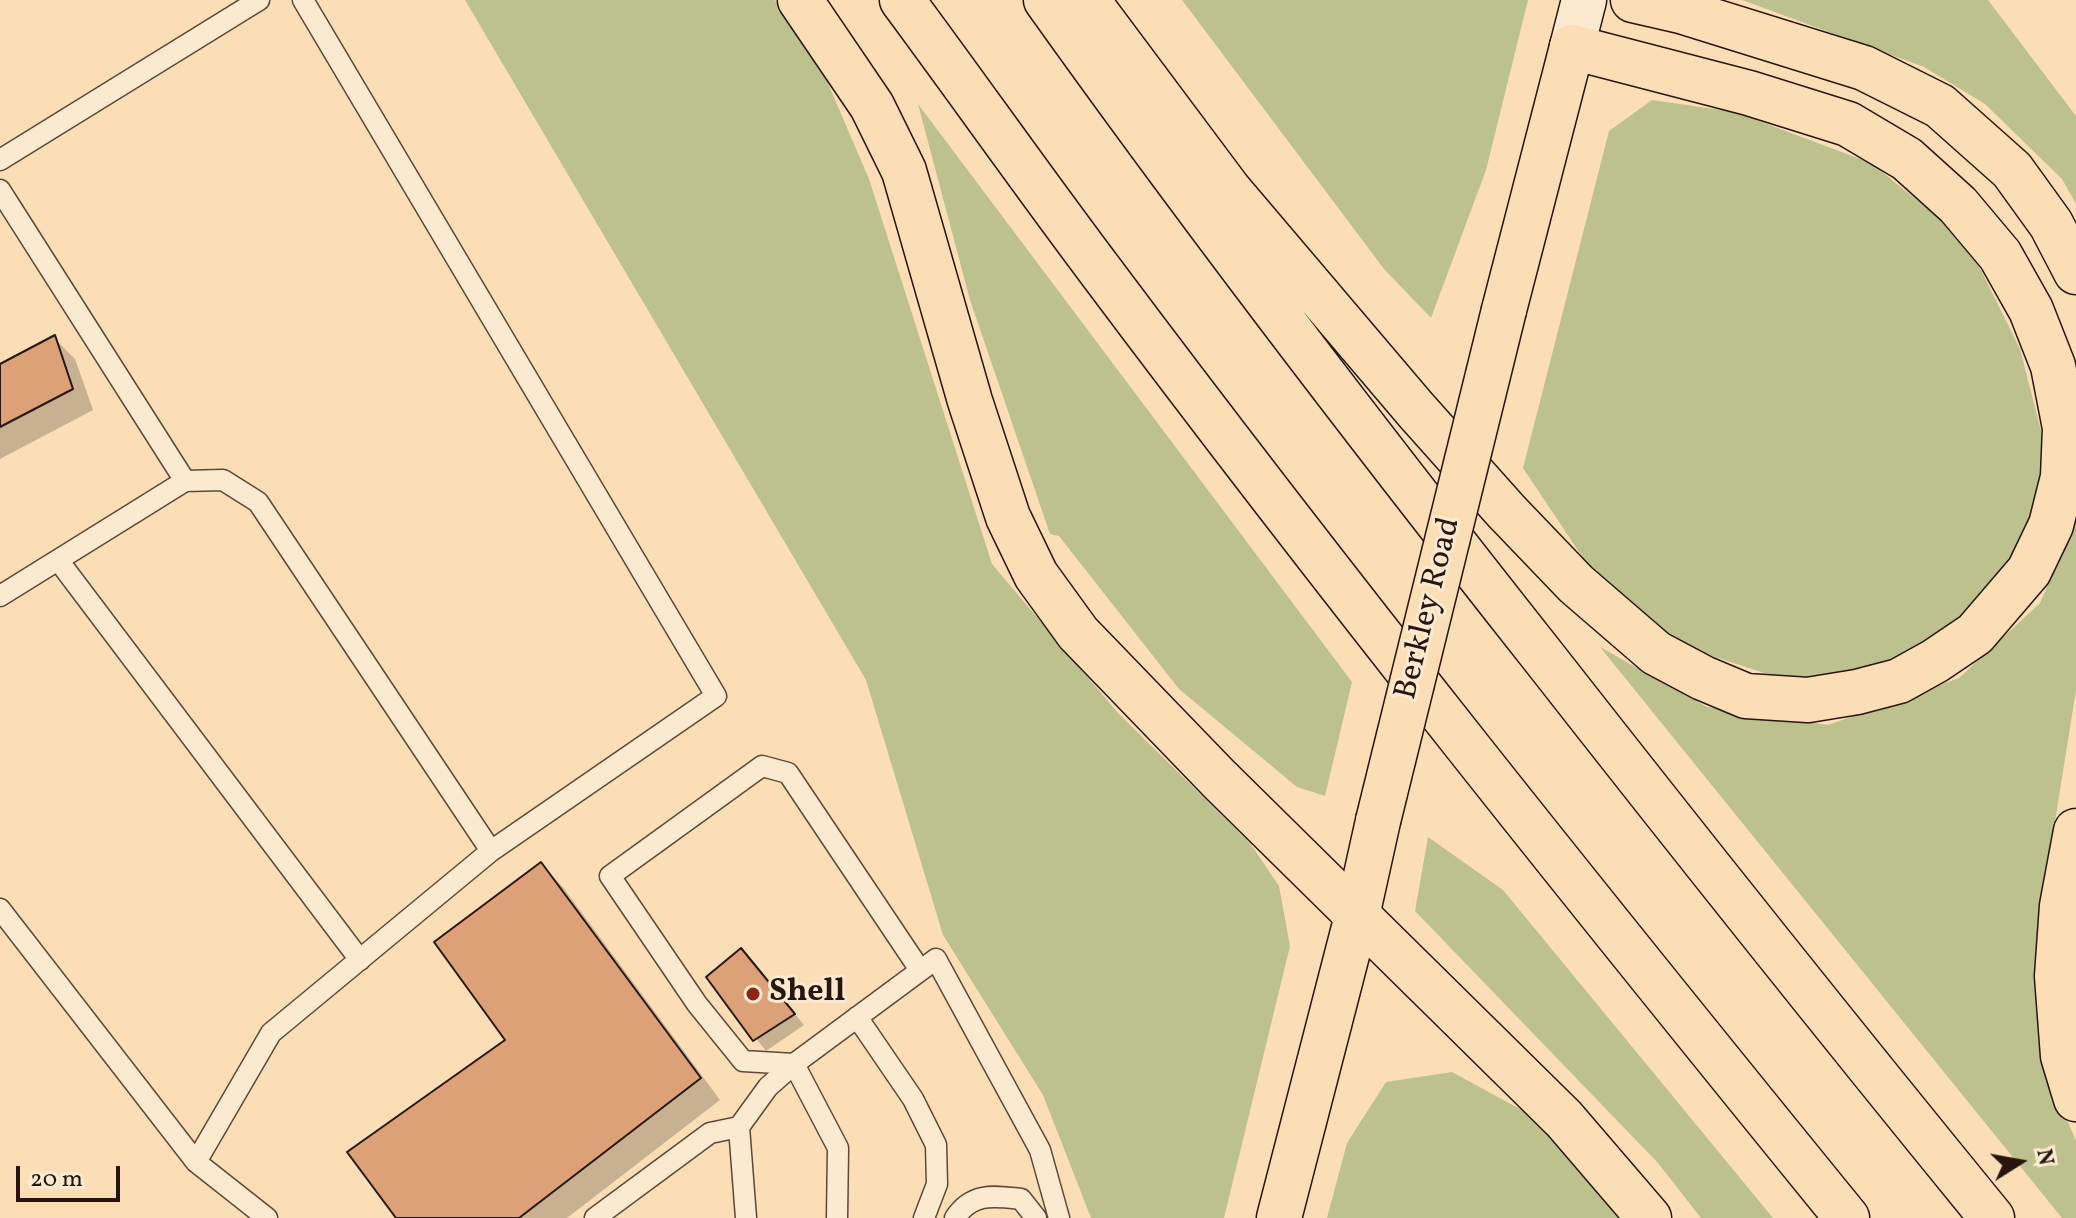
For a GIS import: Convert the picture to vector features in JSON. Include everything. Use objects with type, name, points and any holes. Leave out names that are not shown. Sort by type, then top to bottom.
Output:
[{"type":"main road","points":[[800,0],[872,106],[904,171],[970,401],[1003,502],[1036,575],[1078,633],[1219,779],[1564,1119],[1649,1218]]},
{"type":"main road","points":[[902,0],[1099,269],[1275,499],[1547,845],[1847,1218]]},
{"type":"main road","points":[[1046,0],[1165,167],[1385,456],[1791,973],[1992,1218]]},
{"type":"main road","points":[[1087,0],[1229,190],[1415,409],[1576,584],[1656,653],[1746,696],[1808,700],[1899,681],[1975,634],[2029,571],[2051,525],[2063,477],[2065,428],[2053,366],[2031,310],[2000,255],[1958,205],[1907,159],[1848,124],[1749,93],[1572,47]]},
{"type":"main road","name":"Berkley Road","points":[[1279,1218],[1584,0]]},
{"type":"main road","points":[[1633,0],[1681,11],[1864,68],[1940,106],[2012,170],[2051,224],[2076,272]]},
{"type":"main road","points":[[2076,831],[2062,906],[2057,976],[2063,1056],[2076,1099]]},
{"type":"lane","points":[[0,160],[259,0]]},
{"type":"lane","points":[[196,1162],[271,1033],[491,851],[716,696],[303,0]]},
{"type":"lane","points":[[0,190],[185,481]]},
{"type":"lane","points":[[0,596],[185,481],[223,480],[258,502],[491,851]]},
{"type":"lane","points":[[58,560],[360,960]]},
{"type":"lane","points":[[794,1064],[743,1061],[697,1004],[610,876],[762,766],[788,773],[928,965],[1040,1150],[1059,1218]]},
{"type":"lane","points":[[0,909],[196,1162],[267,1218]]},
{"type":"lane","points":[[746,1218],[739,1127],[768,1087],[794,1064],[928,965]]},
{"type":"lane","points":[[857,1017],[913,1099],[936,1145],[937,1184],[924,1218]]},
{"type":"lane","points":[[794,1064],[838,1148],[837,1218]]},
{"type":"lane","points":[[595,1218],[710,1133],[739,1127]]},
{"type":"lane","points":[[955,1218],[963,1206],[989,1195],[1021,1199],[1036,1218]]},
{"type":"green space","points":[[465,0],[775,0],[821,67],[869,179],[992,564],[1118,713],[1250,843],[1279,886],[1290,946],[1224,1218],[1091,1218],[1043,1095],[943,935],[866,680]]},
{"type":"green space","points":[[1182,0],[1528,0],[1486,170],[1431,318],[1384,269]]},
{"type":"green space","points":[[1742,0],[1988,0],[2076,116],[2076,204],[2062,179],[1985,104],[1924,67]]},
{"type":"green space","points":[[1652,100],[1735,112],[1871,163],[1966,240],[2020,349],[2047,454],[2023,543],[1962,618],[1879,670],[1789,681],[1684,647],[1595,576],[1523,468],[1609,131]]},
{"type":"green space","points":[[918,104],[1352,682],[1325,796],[1297,787],[1179,689],[1059,536],[1050,534],[970,300]]},
{"type":"green space","points":[[2076,520],[2076,690],[2038,928],[2049,1077],[2076,1141],[2076,1218],[2062,1218],[1600,647],[1707,707],[1828,725],[1959,678],[2040,603]]},
{"type":"green space","points":[[1428,837],[1503,890],[1773,1218],[1701,1218],[1658,1163],[1415,911]]},
{"type":"green space","points":[[1452,1072],[1531,1115],[1621,1218],[1327,1218],[1347,1143],[1386,1082]]},
{"type":"building","points":[[55,335],[73,389],[0,427],[0,364]]},
{"type":"building","points":[[541,862],[701,1078],[519,1218],[396,1218],[347,1152],[505,1040],[434,942]]},
{"type":"building","points":[[741,948],[795,1014],[753,1041],[706,977]]},
{"type":"place","name":"Shell","points":[[753,994]]}]
